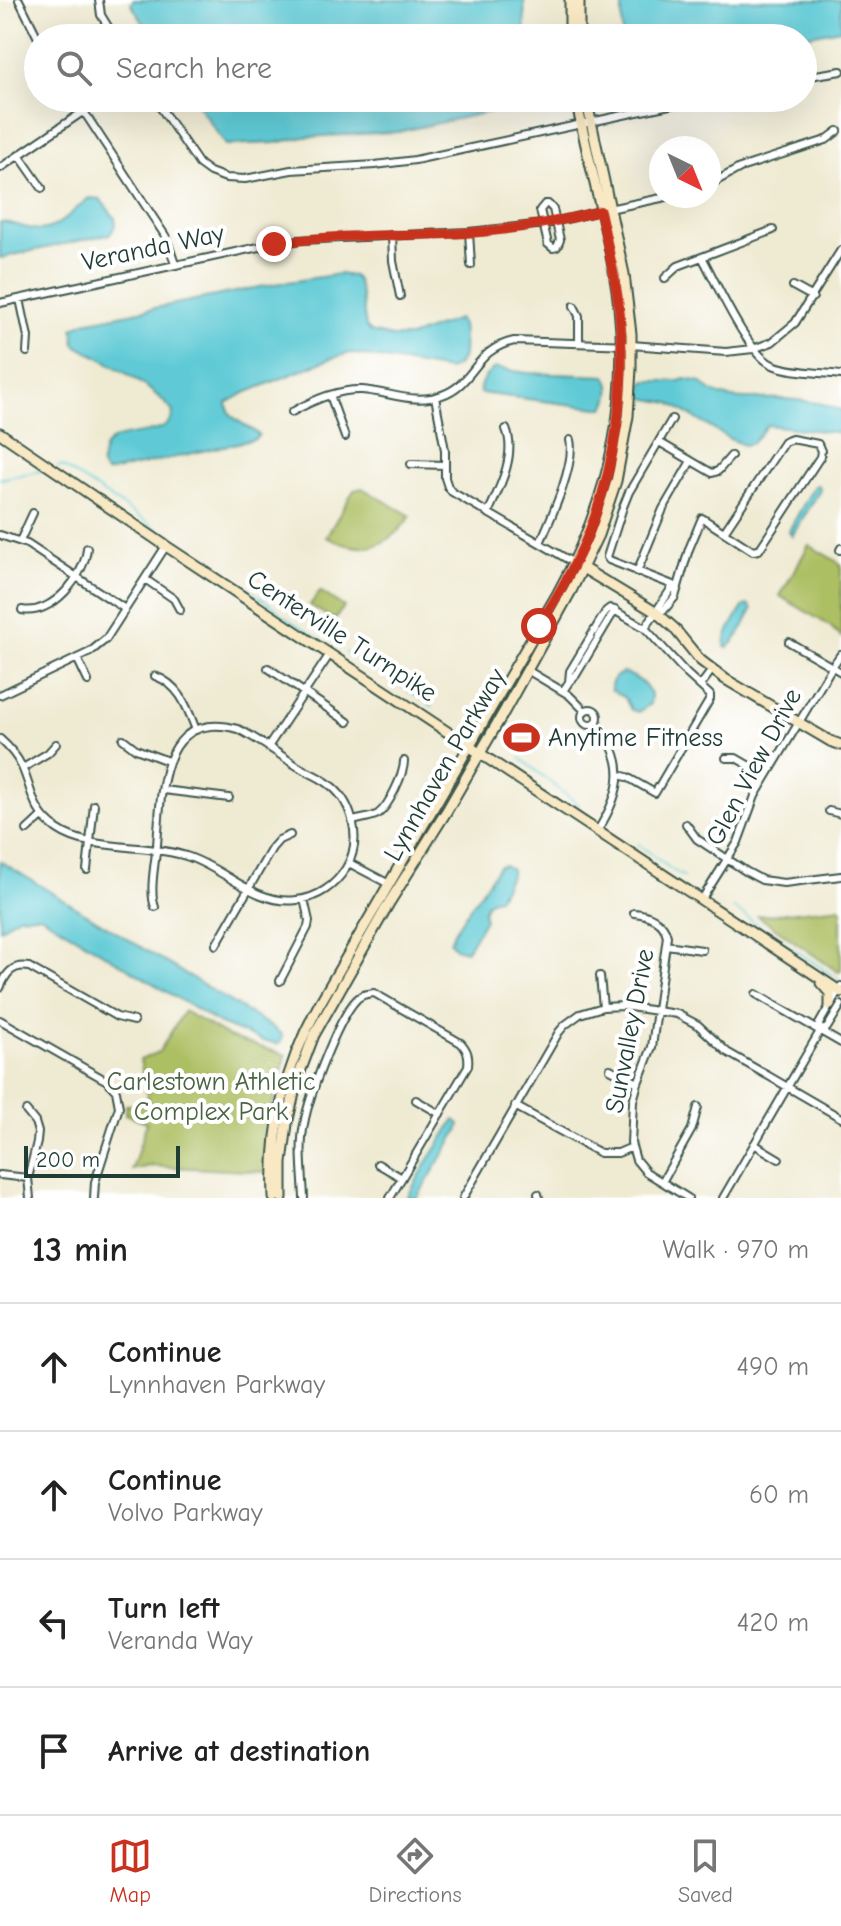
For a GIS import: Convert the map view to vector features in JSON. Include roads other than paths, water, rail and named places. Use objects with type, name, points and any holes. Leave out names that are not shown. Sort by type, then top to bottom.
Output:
[{"type":"main road","points":[[570,0],[570,24]]},
{"type":"main road","points":[[579,0],[579,24]]},
{"type":"main road","points":[[581,112],[586,124]]},
{"type":"main road","points":[[586,112],[586,124]]},
{"type":"main road","name":"Lynnhaven Parkway","points":[[282,1198],[287,1124],[297,1080],[314,1035],[527,670],[578,566],[610,462],[626,345],[615,256],[586,124]]},
{"type":"main road","name":"Centerville Turnpike","points":[[0,433],[166,546],[840,989]]},
{"type":"main road","points":[[578,566],[657,613],[712,670],[841,745]]},
{"type":"main road","name":"Lynnhaven Parkway","points":[[274,1198],[276,1127],[295,1054],[311,1019],[578,566]]},
{"type":"main road","name":"Centerville Turnpike","points":[[702,899],[705,904],[840,989]]},
{"type":"main road","points":[[810,972],[830,993],[830,1005]]},
{"type":"street","points":[[19,0],[31,24]]},
{"type":"street","points":[[99,0],[101,15],[106,24]]},
{"type":"street","points":[[817,75],[841,71]]},
{"type":"street","points":[[0,168],[83,112]]},
{"type":"street","points":[[85,112],[166,237],[175,264]]},
{"type":"street","points":[[164,112],[199,164],[231,179],[291,170],[415,160],[640,112]]},
{"type":"street","points":[[721,178],[740,168],[826,140],[838,131]]},
{"type":"street","points":[[19,155],[42,188]]},
{"type":"street","name":"Veranda Way","points":[[0,303],[299,240],[469,232],[543,225],[649,201]]},
{"type":"street","points":[[548,204],[553,209],[560,240],[557,247],[548,244],[543,225],[540,210],[548,204]]},
{"type":"street","points":[[665,278],[678,266],[773,230]]},
{"type":"street","points":[[469,232],[471,265]]},
{"type":"street","points":[[392,235],[400,296]]},
{"type":"street","points":[[292,412],[330,395],[352,390],[407,398],[435,397],[457,387],[483,356],[497,346],[514,341],[726,352],[753,349],[772,342],[802,315],[841,250]]},
{"type":"street","points":[[702,257],[753,349],[764,360],[778,367],[841,375]]},
{"type":"street","points":[[793,286],[813,297]]},
{"type":"street","points":[[20,299],[28,337],[27,352]]},
{"type":"street","points":[[574,306],[579,316],[579,343]]},
{"type":"street","points":[[502,333],[506,343]]},
{"type":"street","points":[[330,395],[345,437]]},
{"type":"street","points":[[435,397],[444,437],[446,483],[451,491],[578,566]]},
{"type":"street","points":[[672,419],[626,499],[607,557],[678,587]]},
{"type":"street","points":[[488,513],[508,457],[510,439],[506,429]]},
{"type":"street","points":[[645,628],[675,597],[702,518],[753,551],[759,550],[820,457],[818,444],[792,439],[784,442],[724,532]]},
{"type":"street","points":[[540,543],[564,481],[571,454],[570,440]]},
{"type":"street","points":[[659,442],[709,472],[715,473],[731,456]]},
{"type":"street","points":[[637,572],[663,509],[691,461]]},
{"type":"street","points":[[411,464],[445,465]]},
{"type":"street","points":[[20,541],[33,513]]},
{"type":"street","points":[[0,535],[20,541],[125,609]]},
{"type":"street","points":[[0,695],[100,645],[166,546]]},
{"type":"street","points":[[22,610],[32,611],[65,593],[85,562],[87,548]]},
{"type":"street","points":[[145,579],[174,599],[180,610]]},
{"type":"street","points":[[563,691],[615,610],[645,628],[709,693],[710,699],[655,793],[619,775]]},
{"type":"street","points":[[789,642],[841,672]]},
{"type":"street","points":[[268,747],[330,654]]},
{"type":"street","name":"Glen View Drive","points":[[702,899],[738,842],[755,796],[841,654]]},
{"type":"street","points":[[77,658],[88,681]]},
{"type":"street","points":[[268,668],[348,722]]},
{"type":"street","points":[[527,670],[563,691],[585,711],[582,716],[584,722],[590,725],[596,723],[612,745],[619,775],[618,788],[613,805],[598,830]]},
{"type":"street","points":[[700,686],[712,670]]},
{"type":"street","points":[[155,676],[178,691],[196,730]]},
{"type":"street","points":[[0,739],[12,750],[23,768],[33,801],[42,816],[60,831],[79,840],[156,849],[194,858],[278,900],[304,899],[319,893],[335,883],[349,863],[354,840],[352,821],[345,803],[334,788],[248,734],[233,727],[211,726],[196,730],[187,735],[168,761],[156,849],[152,899],[155,907]]},
{"type":"street","points":[[123,739],[136,749],[168,761]]},
{"type":"street","points":[[23,768],[48,753],[56,744]]},
{"type":"street","points":[[726,758],[736,758],[767,776]]},
{"type":"street","points":[[352,821],[382,810],[401,776],[404,761]]},
{"type":"street","points":[[163,790],[229,798]]},
{"type":"street","points":[[87,870],[94,805]]},
{"type":"street","points":[[829,811],[841,814]]},
{"type":"street","points":[[27,830],[42,816]]},
{"type":"street","points":[[686,824],[693,836],[755,877],[784,883],[841,876]]},
{"type":"street","points":[[216,945],[277,842],[290,835]]},
{"type":"street","points":[[349,863],[389,884]]},
{"type":"street","points":[[280,981],[308,927],[304,899]]},
{"type":"street","name":"Sunvalley Drive","points":[[634,913],[663,925],[667,932],[652,1047],[633,1101],[632,1147],[642,1167],[688,1198]]},
{"type":"street","points":[[666,945],[702,950]]},
{"type":"street","points":[[0,988],[11,969],[29,967],[117,1017],[134,1021]]},
{"type":"street","points":[[600,976],[603,1007]]},
{"type":"street","points":[[820,1031],[819,1024],[840,989]]},
{"type":"street","points":[[304,1198],[304,1123],[318,1078],[346,1013],[359,997],[374,993],[461,1043],[469,1058],[468,1066],[390,1198]]},
{"type":"street","points":[[756,994],[841,1043]]},
{"type":"street","points":[[723,1198],[820,1031],[827,1028],[841,1005]]},
{"type":"street","points":[[463,1198],[557,1035],[580,1014],[603,1007],[623,1006],[658,1011],[691,1020],[727,1052],[841,1118]]},
{"type":"street","points":[[0,1020],[107,1081],[116,1091],[119,1107],[95,1182],[94,1198]]},
{"type":"street","points":[[610,1069],[638,1083]]},
{"type":"street","points":[[416,1100],[440,1114]]},
{"type":"street","points":[[515,1106],[600,1153],[618,1153],[632,1147]]},
{"type":"street","points":[[662,1182],[692,1129],[698,1107]]},
{"type":"street","points":[[26,1111],[38,1132],[28,1178],[30,1198]]},
{"type":"street","points":[[754,1144],[779,1159]]},
{"type":"street","points":[[378,1164],[402,1178]]},
{"type":"street","points":[[0,1175],[28,1178]]},
{"type":"water","points":[[133,0],[524,0],[525,24],[144,24],[131,4]]},
{"type":"water","points":[[622,0],[841,0],[841,29],[817,34],[817,24],[622,24]]},
{"type":"water","points":[[203,112],[488,112],[398,132],[226,145]]},
{"type":"water","points":[[89,198],[100,199],[115,218],[116,226],[110,234],[0,258],[0,222],[42,230],[57,225]]},
{"type":"water","points":[[340,274],[353,276],[357,280],[366,327],[371,332],[410,337],[458,319],[463,330],[463,353],[458,365],[448,370],[350,353],[332,358],[227,403],[234,418],[259,435],[255,439],[106,473],[101,466],[105,447],[121,437],[163,427],[170,421],[173,412],[138,381],[75,344],[73,328],[85,322]]},
{"type":"water","points":[[495,368],[527,373],[606,376],[610,384],[610,397],[604,408],[598,408],[480,393],[484,379]]},
{"type":"water","points":[[685,379],[701,382],[709,390],[729,397],[804,401],[841,410],[841,433],[767,425],[752,443],[744,445],[670,403],[643,398],[642,388],[647,381]]},
{"type":"water","points":[[818,485],[819,492],[792,536],[789,532],[791,527],[814,486]]},
{"type":"water","points":[[747,605],[752,610],[738,636],[727,648],[725,642],[729,631]]},
{"type":"water","points":[[622,673],[639,680],[651,694],[650,704],[639,712],[631,710],[625,698],[611,690],[611,684]]},
{"type":"water","points":[[0,861],[275,1029],[282,1035],[282,1040],[279,1044],[263,1041],[220,1024],[40,915],[18,916],[0,929]]},
{"type":"water","points":[[499,866],[511,869],[511,874],[498,898],[486,905],[485,919],[469,947],[465,951],[455,948],[450,942],[454,931]]},
{"type":"water","points":[[455,1120],[460,1124],[459,1129],[417,1198],[407,1198],[426,1164]]},
{"type":"waterway","points":[[58,467],[62,466],[165,534]]},
{"type":"waterway","points":[[0,479],[45,470]]},
{"type":"waterway","points":[[201,558],[213,568]]},
{"type":"waterway","points":[[228,575],[323,641]]},
{"type":"waterway","points":[[346,653],[432,706]]},
{"type":"waterway","points":[[520,758],[579,805]]},
{"type":"waterway","points":[[638,844],[684,877]]},
{"type":"waterway","points":[[733,908],[841,981]]},
{"type":"place","name":"Anytime Fitness","points":[[522,738]]},
{"type":"park label","name":"Carlestown Athletic Complex Park","points":[[211,1097]]}]
